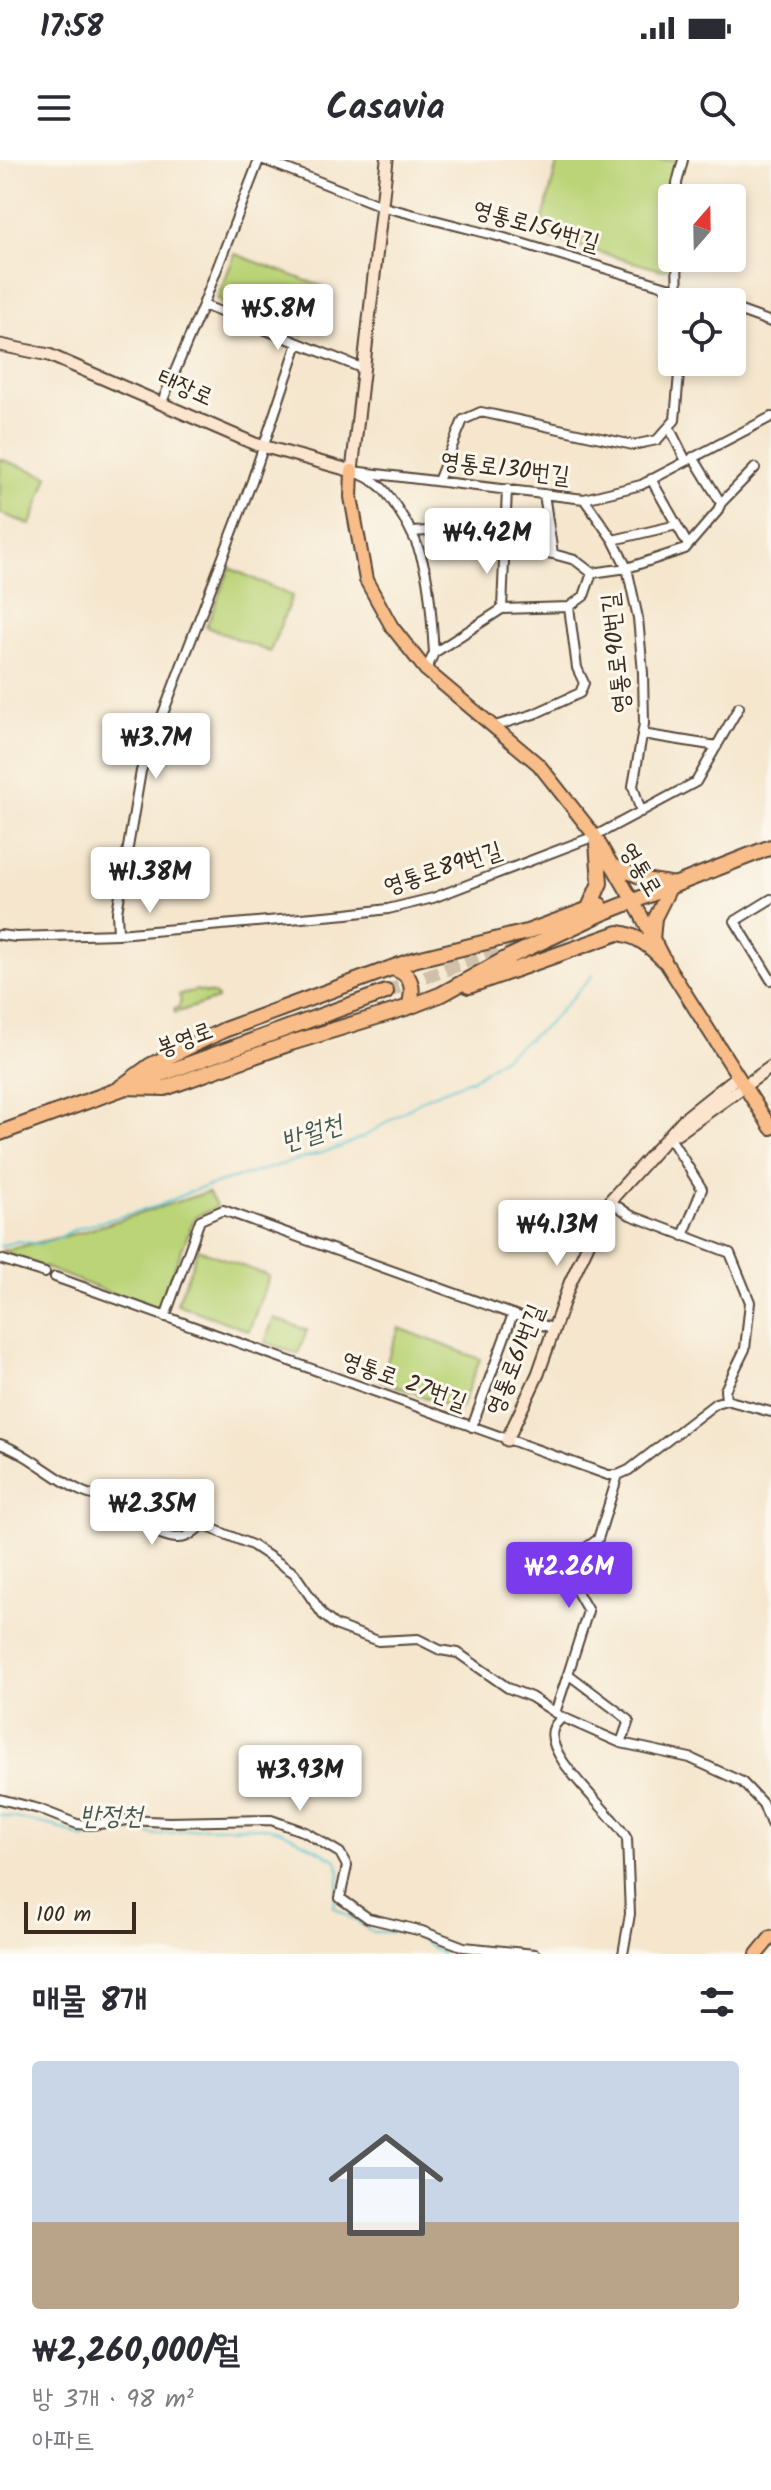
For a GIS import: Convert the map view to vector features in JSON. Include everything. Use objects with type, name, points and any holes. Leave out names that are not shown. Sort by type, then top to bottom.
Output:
[{"type":"highway","points":[[588,910],[600,883],[596,839]]},
{"type":"highway","points":[[442,994],[511,956],[603,913],[771,847]]},
{"type":"highway","points":[[121,1087],[151,1065],[224,1030],[413,960],[527,932],[610,900],[634,902]]},
{"type":"highway","points":[[121,1087],[165,1088],[618,933],[642,941],[664,960]]},
{"type":"highway","points":[[380,972],[393,968],[406,974],[413,987],[409,1007]]},
{"type":"highway","name":"봉영로","points":[[0,1133],[386,992]]},
{"type":"main road","name":"영통로","points":[[352,471],[351,497],[366,580],[392,627],[426,670],[539,765],[596,839],[664,960],[771,1128]]},
{"type":"main road","points":[[610,864],[644,879],[674,886],[655,918],[653,940]]},
{"type":"main road","points":[[757,1954],[771,1937]]},
{"type":"street","name":"영통로154번길","points":[[262,160],[384,207],[676,288]]},
{"type":"street","points":[[162,402],[262,160]]},
{"type":"street","points":[[279,166],[291,160]]},
{"type":"street","name":"영통로","points":[[352,471],[387,160]]},
{"type":"street","points":[[677,184],[683,160]]},
{"type":"street","points":[[676,288],[677,272]]},
{"type":"street","points":[[203,305],[364,369]]},
{"type":"street","points":[[746,313],[771,322]]},
{"type":"street","points":[[118,934],[117,912],[141,771],[264,446],[298,343]]},
{"type":"street","name":"태장로","points":[[0,345],[49,355],[264,446],[352,471]]},
{"type":"street","points":[[438,481],[463,420],[481,412],[633,445],[657,440],[675,420],[679,376]]},
{"type":"street","name":"영통로130번길","points":[[352,471],[584,499],[641,485],[771,417]]},
{"type":"street","points":[[669,427],[721,503]]},
{"type":"street","points":[[412,532],[427,531],[553,554],[575,560],[592,573],[627,568],[675,554],[688,545],[717,512],[721,503],[755,468]]},
{"type":"street","points":[[352,471],[380,483],[412,532],[427,573],[434,653],[426,670]]},
{"type":"street","points":[[651,479],[688,545]]},
{"type":"street","points":[[502,609],[507,489]]},
{"type":"street","points":[[544,494],[553,554]]},
{"type":"street","name":"영통로90번길","points":[[584,499],[613,540],[627,568],[638,618],[643,673],[642,734],[633,786],[641,812]]},
{"type":"street","points":[[613,540],[677,525]]},
{"type":"street","points":[[434,653],[502,609],[569,607],[584,596],[592,573]]},
{"type":"street","points":[[495,726],[534,714],[580,693],[584,683],[577,668],[569,607]]},
{"type":"street","points":[[596,839],[696,782],[739,707]]},
{"type":"street","points":[[642,734],[717,746]]},
{"type":"street","name":"영통로89번길","points":[[0,935],[118,934],[388,909],[433,898],[596,839]]},
{"type":"street","points":[[771,899],[735,921],[771,980]]},
{"type":"street","points":[[713,1035],[728,1073],[718,1092]]},
{"type":"street","points":[[670,1138],[684,1119],[718,1092],[771,1067]]},
{"type":"street","points":[[670,1138],[690,1127],[741,1080]]},
{"type":"street","points":[[670,1138],[702,1189],[683,1236]]},
{"type":"street","name":"영통로61번길","points":[[507,1440],[538,1374],[570,1283],[610,1201],[670,1138]]},
{"type":"street","points":[[610,1201],[630,1215],[730,1253],[750,1302],[745,1349],[726,1395],[629,1470],[618,1475],[598,1539],[573,1557],[569,1578],[588,1611],[552,1737],[557,1753],[586,1791],[622,1829],[627,1839],[630,1914],[623,1954]]},
{"type":"street","points":[[165,1317],[200,1220],[223,1210],[554,1329]]},
{"type":"street","points":[[0,1259],[45,1273]]},
{"type":"street","name":"영통로 27번길","points":[[55,1277],[584,1468],[618,1475]]},
{"type":"street","points":[[472,1427],[513,1314]]},
{"type":"street","points":[[726,1395],[771,1412]]},
{"type":"street","points":[[0,1444],[15,1449],[80,1491],[112,1502],[137,1521],[164,1535],[178,1539],[189,1537],[203,1525],[235,1536],[294,1573],[323,1615],[335,1625],[378,1641],[418,1639],[440,1650],[458,1653],[508,1688],[531,1697],[559,1715],[621,1743],[690,1758],[742,1782],[763,1804],[771,1824]]},
{"type":"street","points":[[568,1674],[629,1720],[621,1743]]},
{"type":"street","points":[[0,1799],[39,1809],[77,1824],[128,1820],[271,1820],[305,1832],[340,1853],[347,1866],[340,1898],[368,1918],[422,1931],[464,1947],[535,1954]]},
{"type":"green space","points":[[558,160],[676,160],[670,184],[658,184],[658,269],[539,235]]},
{"type":"green space","points":[[235,254],[321,286],[307,329],[302,335],[225,305],[217,299]]},
{"type":"green space","points":[[0,459],[48,476],[31,525],[0,513]]},
{"type":"green space","points":[[230,568],[292,596],[270,652],[206,627]]},
{"type":"green space","points":[[196,990],[216,995],[217,999],[175,1013],[174,1009],[181,1001],[179,995]]},
{"type":"green space","points":[[208,1192],[217,1207],[195,1217],[157,1311],[2,1251],[82,1232]]},
{"type":"green space","points":[[198,1249],[269,1276],[249,1331],[177,1304]]},
{"type":"green space","points":[[274,1318],[307,1330],[298,1354],[265,1342]]},
{"type":"green space","points":[[399,1328],[480,1359],[461,1407],[455,1409],[380,1380]]},
{"type":"waterway","name":"반월천","points":[[0,1246],[19,1241],[38,1244],[55,1240],[75,1229],[158,1206],[194,1190],[338,1148],[363,1137],[427,1097],[475,1078],[547,1025],[593,975]]},
{"type":"waterway","name":"반정천","points":[[0,1815],[54,1826],[84,1839],[117,1829],[158,1835],[202,1828],[266,1827],[280,1830],[337,1860],[340,1874],[334,1907],[373,1932],[403,1932],[421,1939],[442,1954]]},
{"type":"tunnel","points":[[386,992],[536,935]]}]
